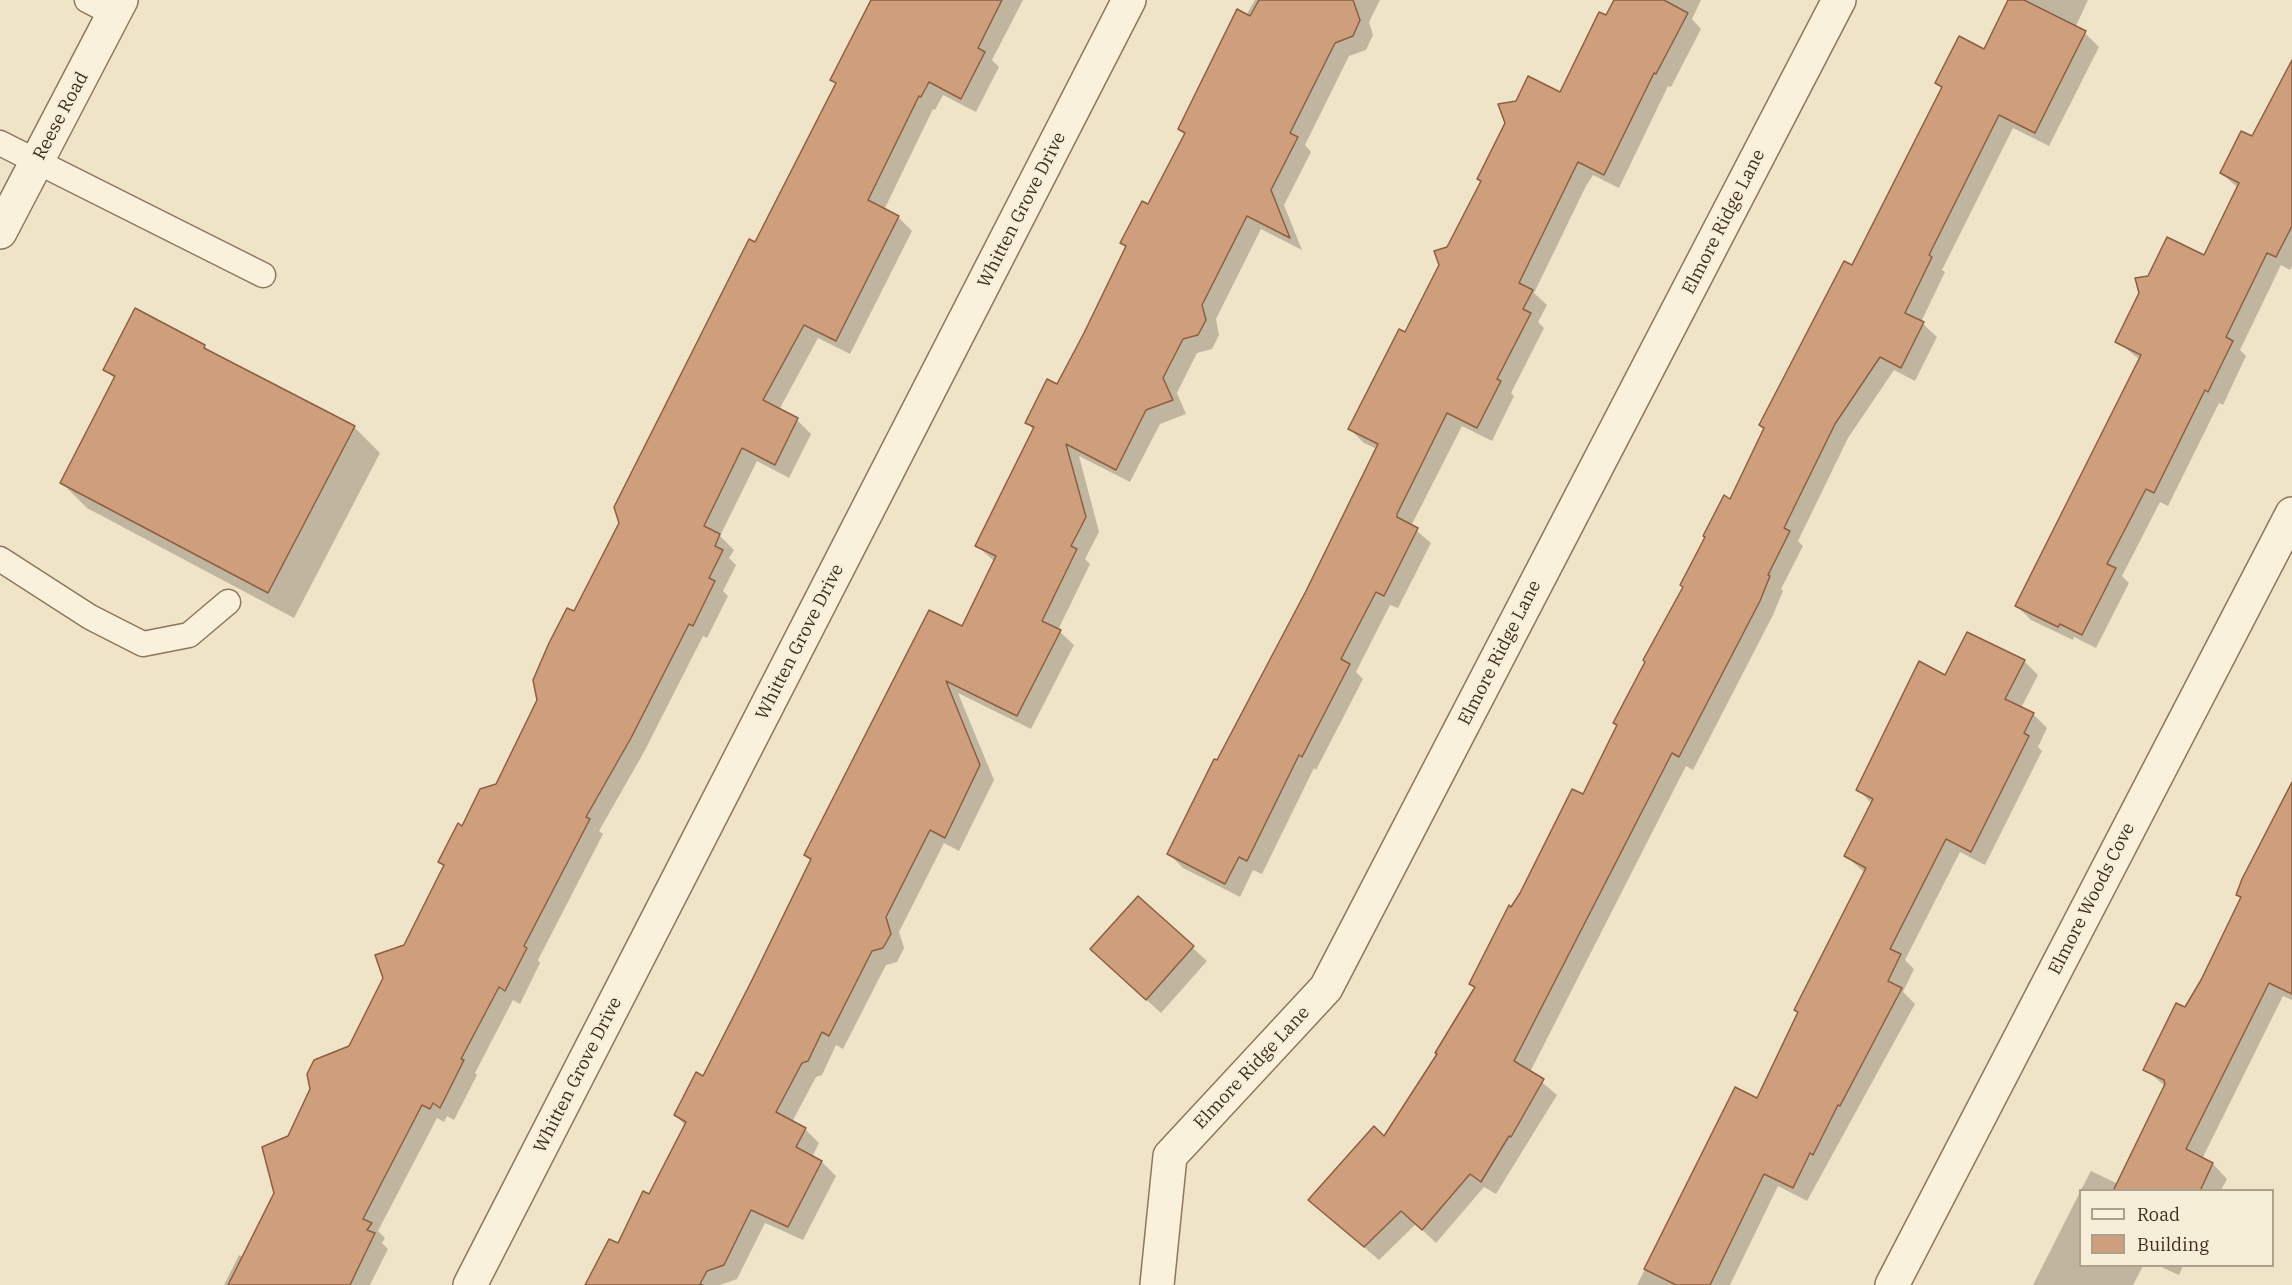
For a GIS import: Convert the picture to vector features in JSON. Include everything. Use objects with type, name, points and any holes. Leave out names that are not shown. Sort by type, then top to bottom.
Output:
[{"type":"street","name":"Whitten Grove Drive","points":[[470,1285],[1129,0]]},
{"type":"street","name":"Elmore Ridge Lane","points":[[1157,1285],[1170,1156],[1326,988],[1839,0]]},
{"type":"street","name":"Reese Road","points":[[0,232],[37,161],[108,5]]},
{"type":"street","name":"Elmore Woods Cove","points":[[1892,1285],[2292,514]]},
{"type":"lane","points":[[0,143],[263,275]]},
{"type":"lane","points":[[0,559],[90,617],[143,644],[189,635],[228,602]]},
{"type":"building","points":[[871,0],[1002,0],[978,48],[985,52],[961,99],[929,82],[921,97],[919,96],[868,200],[899,216],[836,341],[804,325],[763,400],[798,418],[775,465],[742,448],[704,526],[720,534],[715,546],[723,550],[709,578],[715,581],[693,626],[689,624],[631,738],[586,817],[590,819],[524,946],[527,948],[505,991],[499,987],[461,1059],[464,1060],[440,1108],[433,1103],[430,1109],[422,1105],[381,1184],[363,1219],[372,1223],[367,1230],[375,1233],[350,1285],[228,1285],[274,1193],[262,1147],[288,1136],[310,1089],[307,1074],[314,1060],[349,1046],[383,978],[375,955],[404,945],[444,865],[438,862],[458,823],[462,826],[480,789],[496,784],[537,700],[533,680],[549,643],[567,608],[574,611],[619,523],[614,507],[749,239],[755,242],[836,83],[830,80]]},
{"type":"building","points":[[1259,0],[1353,0],[1360,20],[1353,36],[1335,43],[1290,133],[1298,137],[1271,190],[1290,238],[1247,216],[1202,305],[1206,320],[1198,335],[1183,339],[1163,378],[1173,400],[1146,410],[1116,470],[1066,444],[1086,517],[1071,546],[1077,549],[1042,621],[1061,630],[1017,716],[946,681],[980,765],[945,838],[930,830],[886,917],[891,934],[883,948],[872,951],[829,1036],[822,1032],[808,1061],[802,1063],[776,1112],[806,1128],[796,1147],[822,1161],[788,1227],[751,1210],[724,1265],[707,1271],[700,1284],[703,1285],[585,1285],[609,1239],[618,1243],[643,1191],[649,1194],[686,1122],[674,1115],[696,1072],[703,1076],[752,980],[811,859],[804,855],[929,610],[962,626],[996,556],[975,546],[1034,427],[1025,423],[1047,379],[1057,384],[1084,333],[1126,246],[1120,243],[1142,201],[1148,204],[1185,133],[1178,129],[1237,9],[1250,16]]},
{"type":"building","points":[[1614,0],[1664,0],[1688,13],[1656,74],[1654,73],[1604,175],[1578,162],[1519,283],[1533,290],[1523,309],[1531,313],[1497,379],[1501,381],[1477,428],[1447,413],[1397,514],[1397,517],[1418,528],[1384,596],[1376,592],[1341,659],[1350,664],[1302,757],[1299,755],[1247,861],[1239,857],[1225,884],[1167,854],[1214,759],[1217,760],[1306,591],[1378,444],[1348,429],[1399,329],[1405,332],[1439,265],[1434,251],[1447,247],[1481,181],[1477,179],[1505,123],[1498,104],[1516,101],[1528,76],[1560,92],[1599,12],[1606,15]]},
{"type":"building","points":[[2008,0],[2024,0],[2086,31],[2035,133],[1999,115],[1929,255],[1932,257],[1905,313],[1924,322],[1901,368],[1880,357],[1835,424],[1784,528],[1790,531],[1768,575],[1770,576],[1760,601],[1679,757],[1672,753],[1514,1061],[1544,1079],[1511,1137],[1509,1136],[1481,1182],[1470,1174],[1422,1230],[1401,1211],[1364,1247],[1308,1200],[1374,1126],[1384,1136],[1437,1054],[1435,1053],[1475,987],[1469,984],[1509,905],[1511,907],[1520,893],[1572,789],[1583,794],[1617,725],[1613,723],[1645,662],[1643,660],[1683,587],[1680,585],[1705,537],[1703,536],[1724,495],[1730,499],[1764,428],[1759,425],[1844,261],[1852,265],[1942,87],[1935,83],[1959,36],[1984,49]]},
{"type":"building","points":[[2292,60],[2292,226],[2276,257],[2267,253],[2226,337],[2233,341],[2208,392],[2205,390],[2154,493],[2146,489],[2107,564],[2116,568],[2082,635],[2060,624],[2058,627],[2015,606],[2141,355],[2115,342],[2139,293],[2135,278],[2148,276],[2167,237],[2204,255],[2239,183],[2220,173],[2241,131],[2252,136]]},
{"type":"building","points":[[135,308],[205,345],[204,348],[355,426],[268,593],[60,483],[115,376],[103,370]]},
{"type":"building","points":[[1967,632],[2025,660],[2005,699],[2034,713],[2024,733],[2029,736],[1971,852],[1946,839],[1890,949],[1901,954],[1888,981],[1902,988],[1840,1106],[1838,1105],[1813,1155],[1810,1153],[1793,1188],[1764,1174],[1710,1285],[1676,1285],[1644,1269],[1735,1087],[1757,1098],[1798,1012],[1794,1010],[1866,868],[1844,856],[1873,799],[1856,790],[1919,661],[1945,675]]},
{"type":"building","points":[[2292,782],[2292,994],[2269,983],[2186,1149],[2213,1163],[2201,1189],[2114,1189],[2165,1084],[2164,1080],[2143,1070],[2176,1003],[2185,1007],[2201,980],[2241,897],[2236,895]]},
{"type":"building","points":[[1138,896],[1194,946],[1146,1000],[1090,949]]}]
